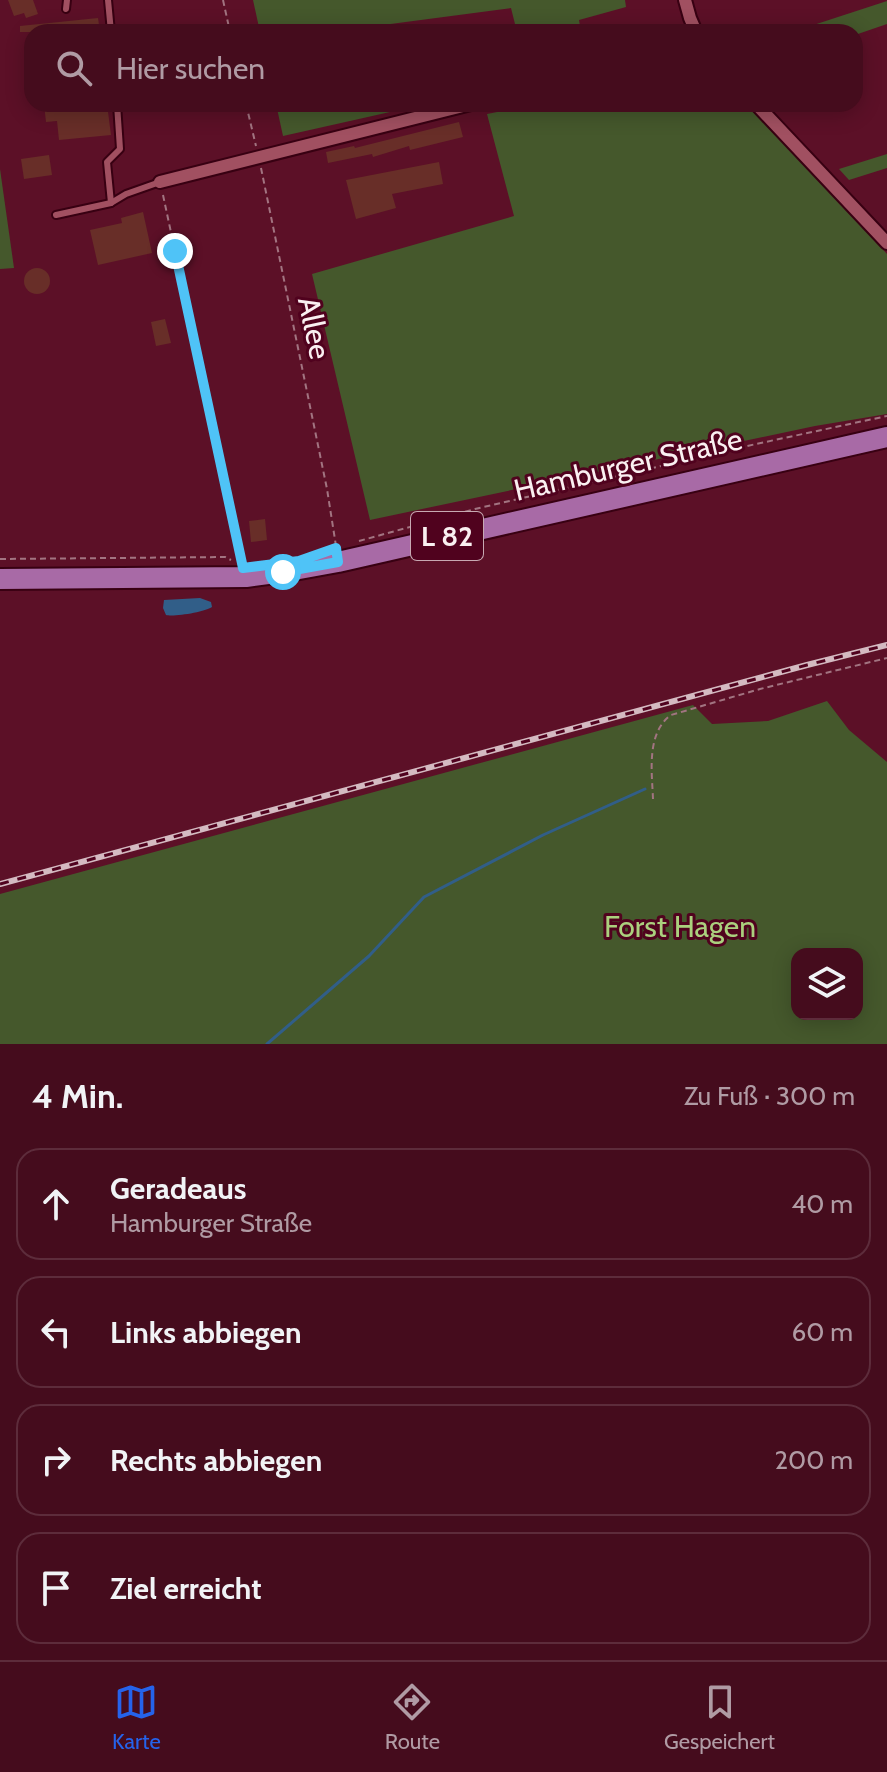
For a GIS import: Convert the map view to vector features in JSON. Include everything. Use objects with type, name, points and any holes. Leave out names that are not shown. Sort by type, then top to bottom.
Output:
[{"type":"main road","name":"Hamburger Straße","points":[[0,579],[246,577],[338,562],[887,437]]},
{"type":"street","points":[[685,0],[693,24]]},
{"type":"street","points":[[160,182],[440,112]]},
{"type":"street","points":[[764,112],[887,243]]},
{"type":"lane","points":[[66,9],[67,0]]},
{"type":"lane","points":[[108,0],[110,24]]},
{"type":"lane","points":[[111,203],[107,162],[120,149],[118,112]]},
{"type":"lane","points":[[56,215],[111,203],[160,182]]},
{"type":"path","points":[[223,0],[228,24]]},
{"type":"path","name":"Allee","points":[[248,112],[327,489],[338,562]]},
{"type":"path","points":[[160,182],[243,568]]},
{"type":"path","points":[[349,544],[475,509],[887,416]]},
{"type":"path","points":[[0,559],[225,557],[235,564]]},
{"type":"path","points":[[653,799],[655,735],[671,715],[760,689],[887,658]]},
{"type":"green space","points":[[253,0],[625,0],[626,7],[579,20],[580,24],[515,24],[511,8],[391,24],[258,24]]},
{"type":"green space","points":[[887,1],[887,24],[863,32],[863,24],[817,24]]},
{"type":"green space","points":[[278,112],[390,112],[283,136]]},
{"type":"green space","points":[[758,112],[887,254],[887,414],[815,426],[370,520],[312,274],[514,216],[487,114]]},
{"type":"green space","points":[[887,154],[887,168],[849,180],[839,169]]},
{"type":"green space","points":[[0,169],[14,268],[0,269]]},
{"type":"green space","name":"Forst Hagen","points":[[827,701],[849,730],[887,762],[887,1044],[0,1044],[0,894],[693,705],[712,724],[768,721]]},
{"type":"water","points":[[200,598],[211,602],[212,607],[182,615],[166,615],[163,608],[164,600]]},
{"type":"building","points":[[8,0],[33,0],[38,14],[26,18],[24,13],[14,16]]},
{"type":"building","points":[[98,18],[99,24],[40,24]]},
{"type":"building","points":[[45,112],[108,112],[111,135],[59,140],[57,121],[46,122]]},
{"type":"building","points":[[459,122],[463,137],[410,150],[409,146],[373,157],[372,154],[328,163],[326,152],[355,148]]},
{"type":"building","points":[[49,155],[52,175],[24,179],[21,159]]},
{"type":"building","points":[[439,162],[443,184],[392,194],[396,208],[356,219],[346,180]]},
{"type":"building","points":[[143,212],[152,253],[98,265],[90,230],[122,223],[121,218]]},
{"type":"building","points":[[37,268],[46,272],[50,281],[46,290],[37,294],[28,290],[24,281],[28,272]]},
{"type":"building","points":[[165,319],[171,343],[156,346],[151,322]]},
{"type":"building","points":[[265,519],[267,540],[251,542],[249,521]]},
{"type":"waterway","points":[[267,1044],[369,956],[424,897],[543,835],[645,789]]},
{"type":"railway","points":[[0,884],[887,645]]},
{"type":"route","points":[[175,251],[243,568],[299,561],[336,548],[338,562],[283,572]]}]
